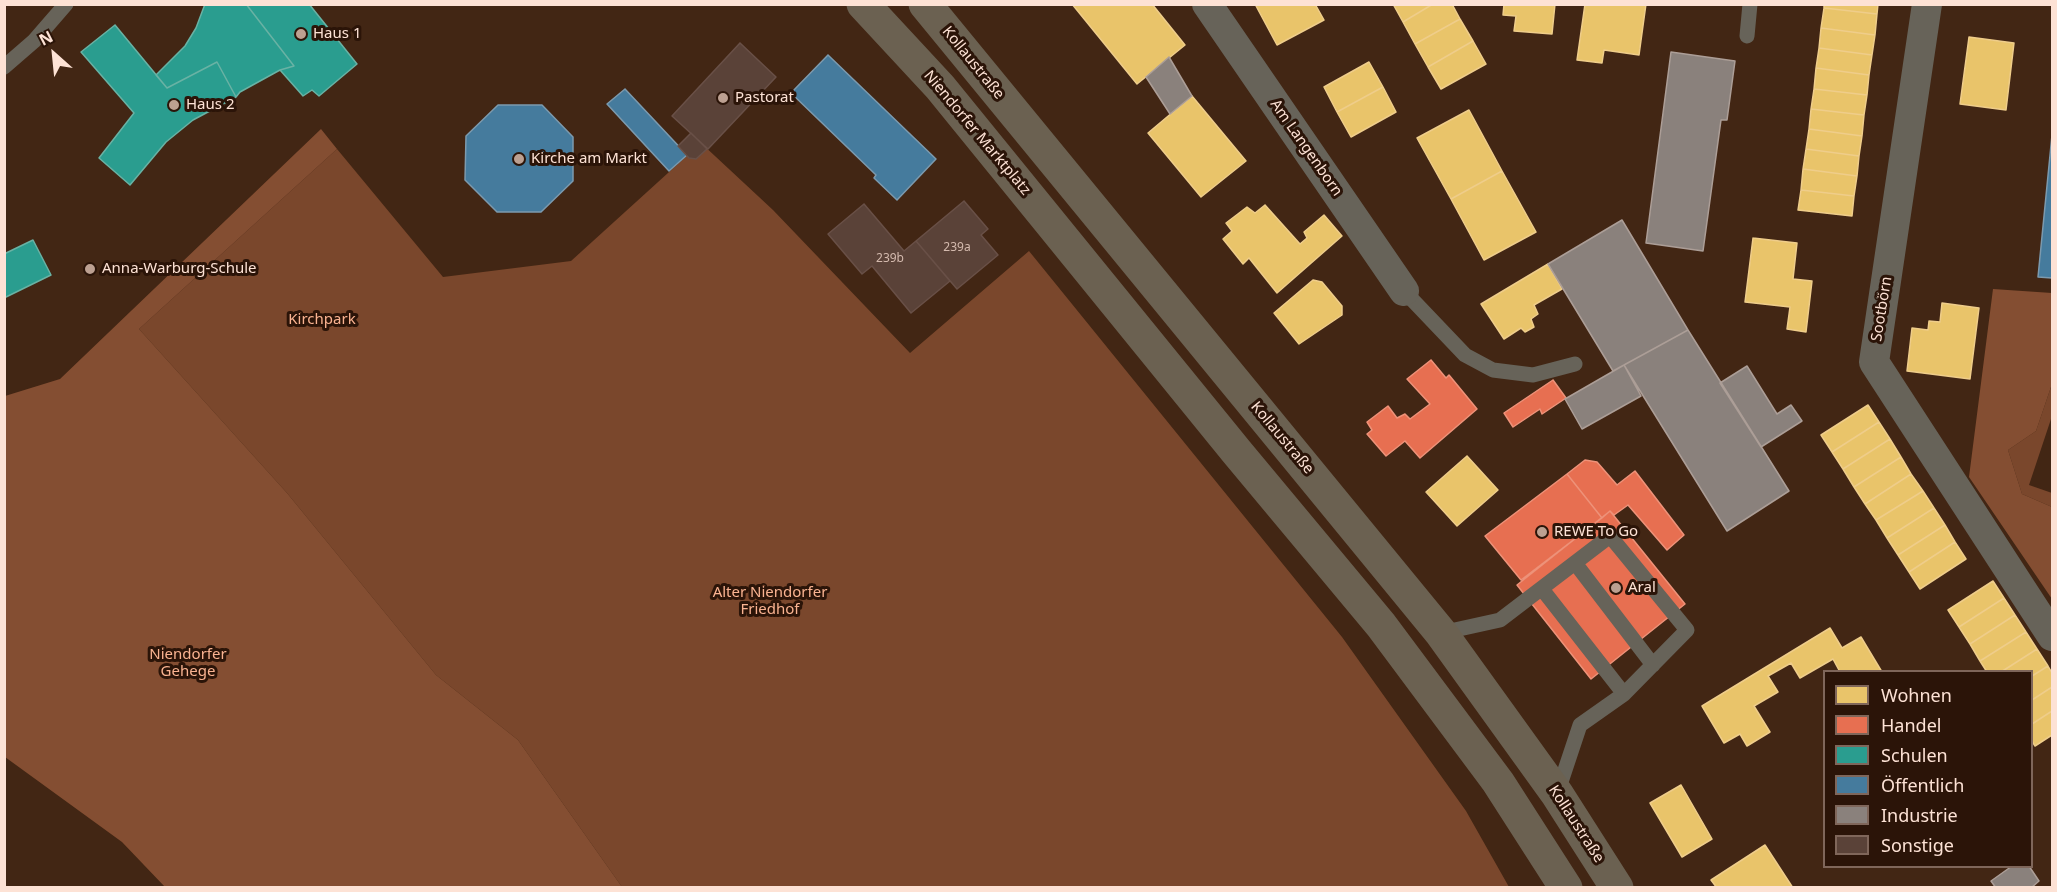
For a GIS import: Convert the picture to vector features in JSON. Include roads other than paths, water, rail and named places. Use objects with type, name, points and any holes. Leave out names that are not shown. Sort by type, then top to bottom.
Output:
[{"type":"main road","name":"Niendorfer Marktplatz","points":[[863,4],[940,87],[1430,687],[1498,782],[1566,888]]},
{"type":"main road","name":"Kollaustraße","points":[[925,4],[1441,633],[1557,794],[1617,888]]},
{"type":"street","name":"Am Langenborn","points":[[1207,4],[1404,291]]},
{"type":"street","name":"Sootbörn","points":[[1927,4],[1874,362],[2052,636]]},
{"type":"lane","points":[[4,67],[34,41],[66,4]]},
{"type":"lane","points":[[1747,36],[1750,4]]},
{"type":"lane","points":[[1404,291],[1465,356],[1492,370],[1533,375],[1575,364]]},
{"type":"lane","points":[[1441,633],[1500,620],[1610,536],[1687,630],[1624,694],[1580,725],[1557,794]]},
{"type":"lane","points":[[1575,563],[1653,665]]},
{"type":"lane","points":[[1542,589],[1624,694]]},
{"type":"place","name":"Haus 1","points":[[301,34]]},
{"type":"place","name":"Pastorat","points":[[723,98]]},
{"type":"place","name":"Haus 2","points":[[174,105]]},
{"type":"place","name":"Kirche am Markt","points":[[519,159]]},
{"type":"place","name":"Anna-Warburg-Schule","points":[[90,269]]},
{"type":"place","name":"REWE To Go","points":[[1542,532]]},
{"type":"place","name":"Aral","points":[[1616,588]]},
{"type":"park label","name":"Kirchpark","points":[[322,320]]},
{"type":"park label","name":"Alter Niendorfer Friedhof","points":[[770,602]]},
{"type":"park label","name":"Niendorfer Gehege","points":[[188,664]]}]
